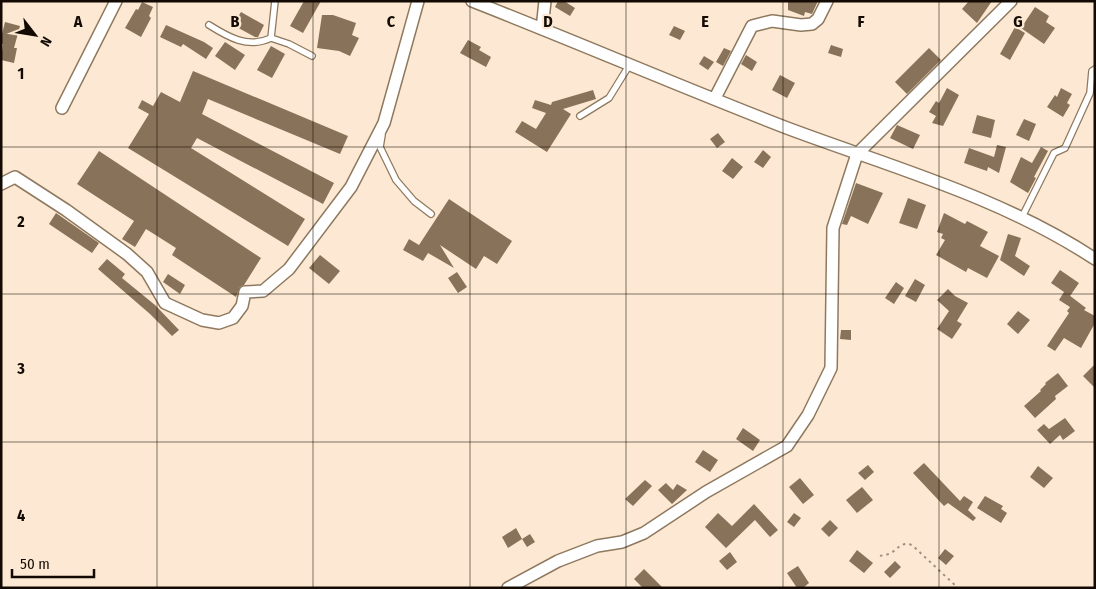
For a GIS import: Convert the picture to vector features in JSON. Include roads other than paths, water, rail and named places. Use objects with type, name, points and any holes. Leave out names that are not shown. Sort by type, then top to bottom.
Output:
[{"type":"street","points":[[62,108],[116,1]]},
{"type":"street","points":[[1,184],[15,177],[128,254],[147,272],[165,303],[202,320],[220,323],[233,318],[242,306],[245,292],[264,291],[289,269],[351,187],[384,123],[418,1]]},
{"type":"street","points":[[472,1],[857,154],[977,197],[1022,217],[1095,259]]},
{"type":"street","points":[[542,29],[545,1]]},
{"type":"street","points":[[715,98],[752,26],[772,22],[801,25],[812,24],[818,18],[827,1]]},
{"type":"street","points":[[508,588],[581,552],[597,546],[622,542],[644,533],[706,492],[787,446],[808,415],[831,368],[832,228],[857,154],[1012,1]]},
{"type":"lane","points":[[271,38],[275,1]]},
{"type":"lane","points":[[208,26],[231,39],[249,43],[263,42],[271,38],[289,44],[312,56]]},
{"type":"lane","points":[[580,116],[609,98],[630,64]]},
{"type":"lane","points":[[1022,217],[1054,153],[1065,148],[1090,93],[1092,71],[1095,69]]},
{"type":"lane","points":[[384,123],[380,147],[387,163],[396,180],[414,201],[431,214]]}]
